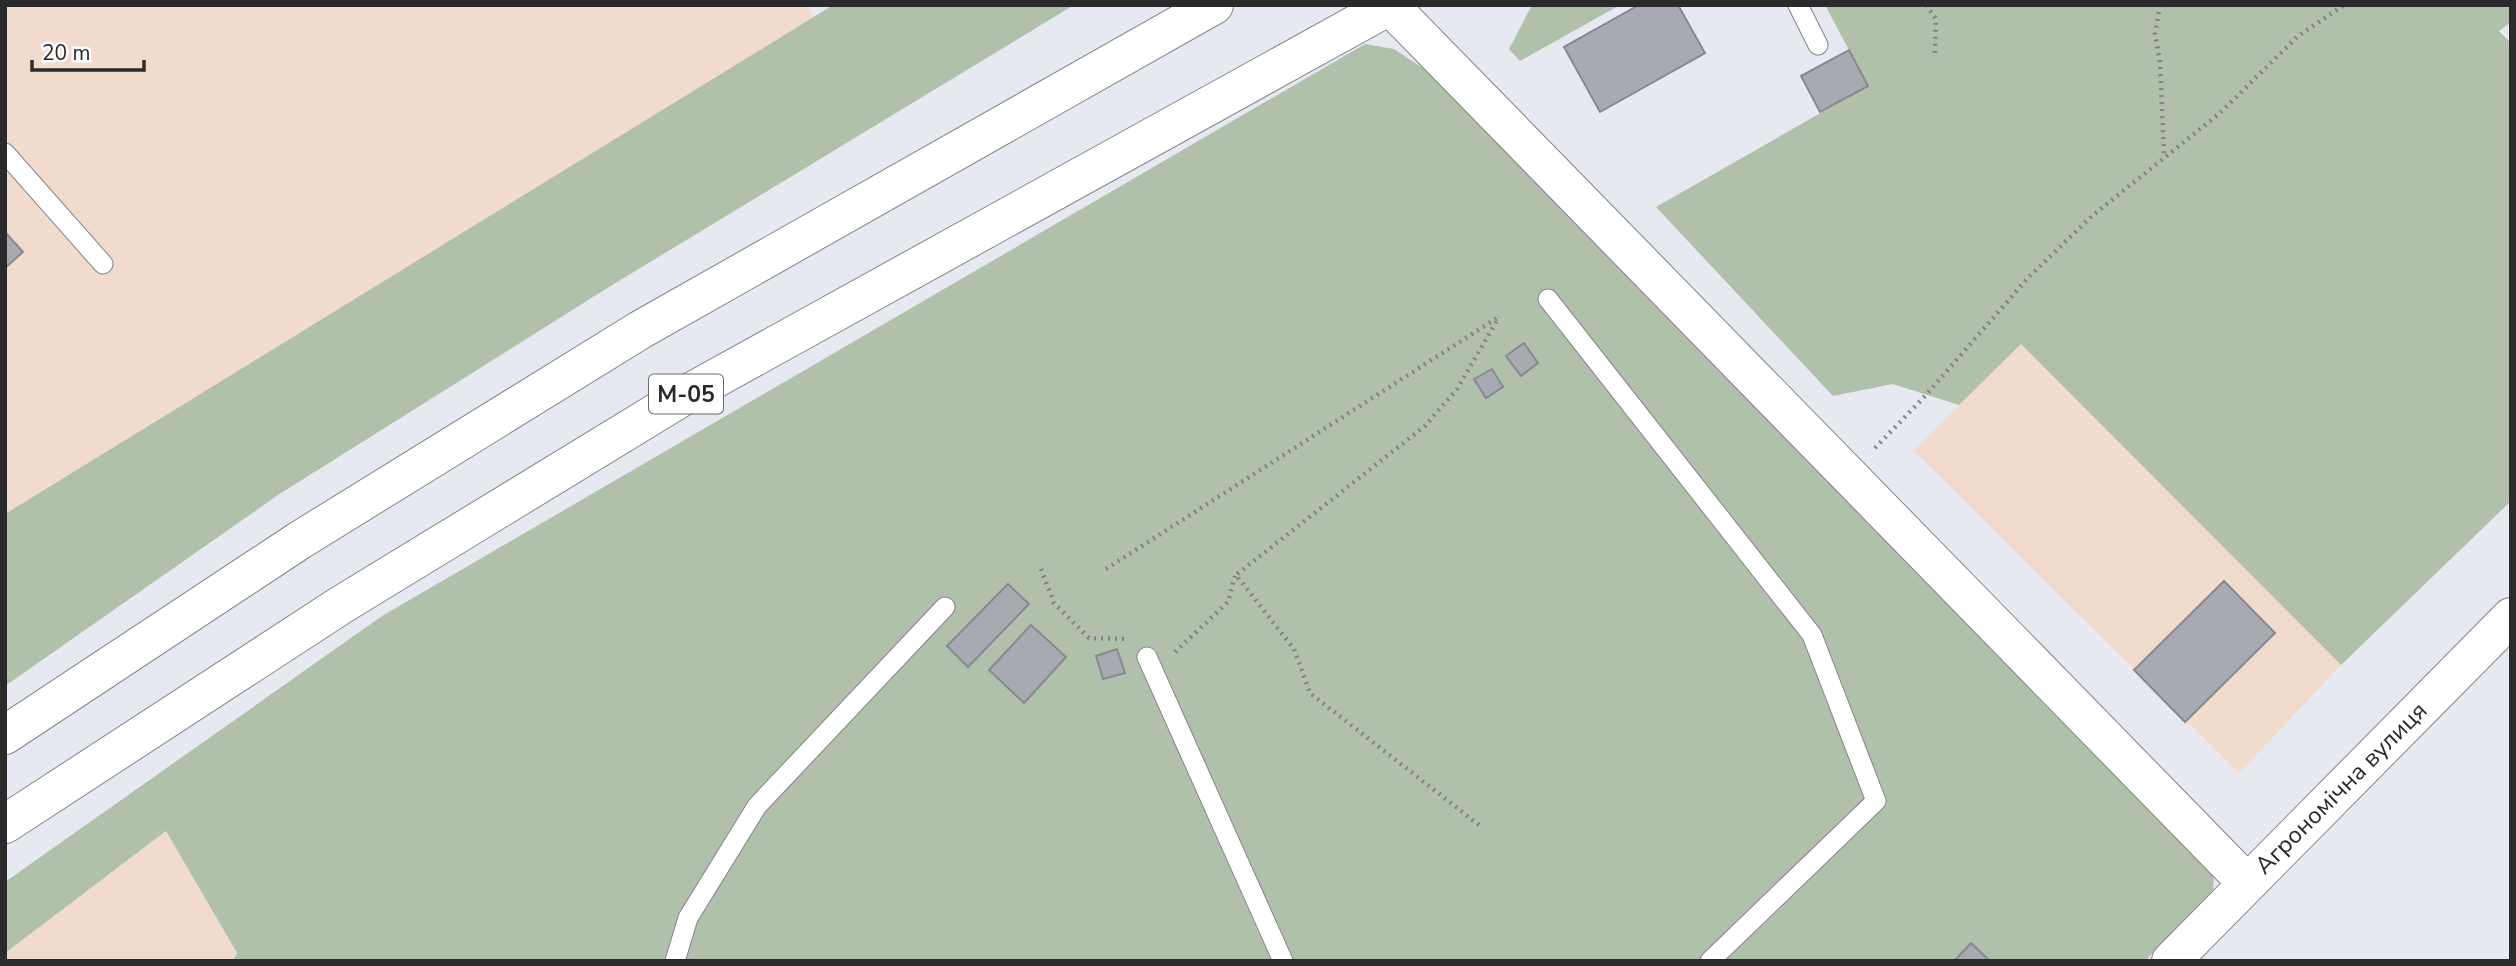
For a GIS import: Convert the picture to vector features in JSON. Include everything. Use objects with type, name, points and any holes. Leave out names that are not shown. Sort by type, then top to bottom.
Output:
[{"type":"main road","points":[[5,735],[300,540],[640,330],[1214,5]]},
{"type":"main road","points":[[1391,6],[2247,883]]},
{"type":"main road","name":"М-05","points":[[5,824],[341,605],[682,397],[1391,6]]},
{"type":"main road","name":"Агрономічна вулиця","points":[[2171,961],[2511,617]]},
{"type":"lane","points":[[1798,5],[1818,45]]},
{"type":"lane","points":[[5,153],[103,264]]},
{"type":"lane","points":[[1548,299],[1812,635],[1876,801],[1710,961]]},
{"type":"lane","points":[[675,961],[688,918],[757,806],[945,607]]},
{"type":"lane","points":[[1150,663],[1283,961]]},
{"type":"path","points":[[1926,5],[1936,19],[1935,53]]},
{"type":"path","points":[[2160,5],[2155,34],[2160,62],[2164,157]]},
{"type":"path","points":[[1849,476],[1926,395],[2027,279],[2092,216],[2220,113],[2298,36],[2344,5]]},
{"type":"path","points":[[1041,569],[1054,603],[1089,638],[1131,639],[1150,663],[1191,639],[1228,602],[1236,575],[1425,426],[1457,389],[1499,317],[1106,569]]},
{"type":"path","points":[[1236,575],[1294,649],[1310,693],[1479,825]]},
{"type":"shaded area","points":[[5,5],[807,5],[814,17],[5,514]]},
{"type":"shaded area","points":[[2021,343],[2341,665],[2239,773],[1914,451]]},
{"type":"shaded area","points":[[166,831],[237,954],[233,961],[5,961],[5,953]]},
{"type":"green space","points":[[833,5],[1074,5],[609,287],[278,495],[5,686],[5,514]]},
{"type":"green space","points":[[1532,5],[1620,5],[1520,61],[1509,49]]},
{"type":"green space","points":[[1825,5],[2511,5],[2511,22],[2499,31],[2511,43],[2511,501],[2341,665],[2021,344],[1959,405],[1893,384],[1833,396],[1656,207],[1868,86]]},
{"type":"green space","points":[[1365,44],[1394,49],[1435,76],[2214,873],[2213,890],[2145,961],[233,961],[237,953],[166,831],[5,953],[5,882],[382,616]]},
{"type":"building","points":[[1639,5],[1678,5],[1705,53],[1600,112],[1564,47]]},
{"type":"building","points":[[1849,50],[1868,86],[1820,112],[1801,76]]},
{"type":"building","points":[[5,232],[23,252],[5,268]]},
{"type":"building","points":[[1524,343],[1538,363],[1521,376],[1506,356]]},
{"type":"building","points":[[1492,369],[1503,387],[1486,398],[1474,379]]},
{"type":"building","points":[[2224,581],[2275,633],[2185,722],[2134,670]]},
{"type":"building","points":[[1008,584],[1029,604],[968,667],[947,646]]},
{"type":"building","points":[[1031,625],[1066,657],[1024,703],[989,670]]},
{"type":"building","points":[[1117,649],[1125,673],[1103,679],[1096,656]]},
{"type":"building","points":[[1971,943],[1990,961],[1954,961]]}]
